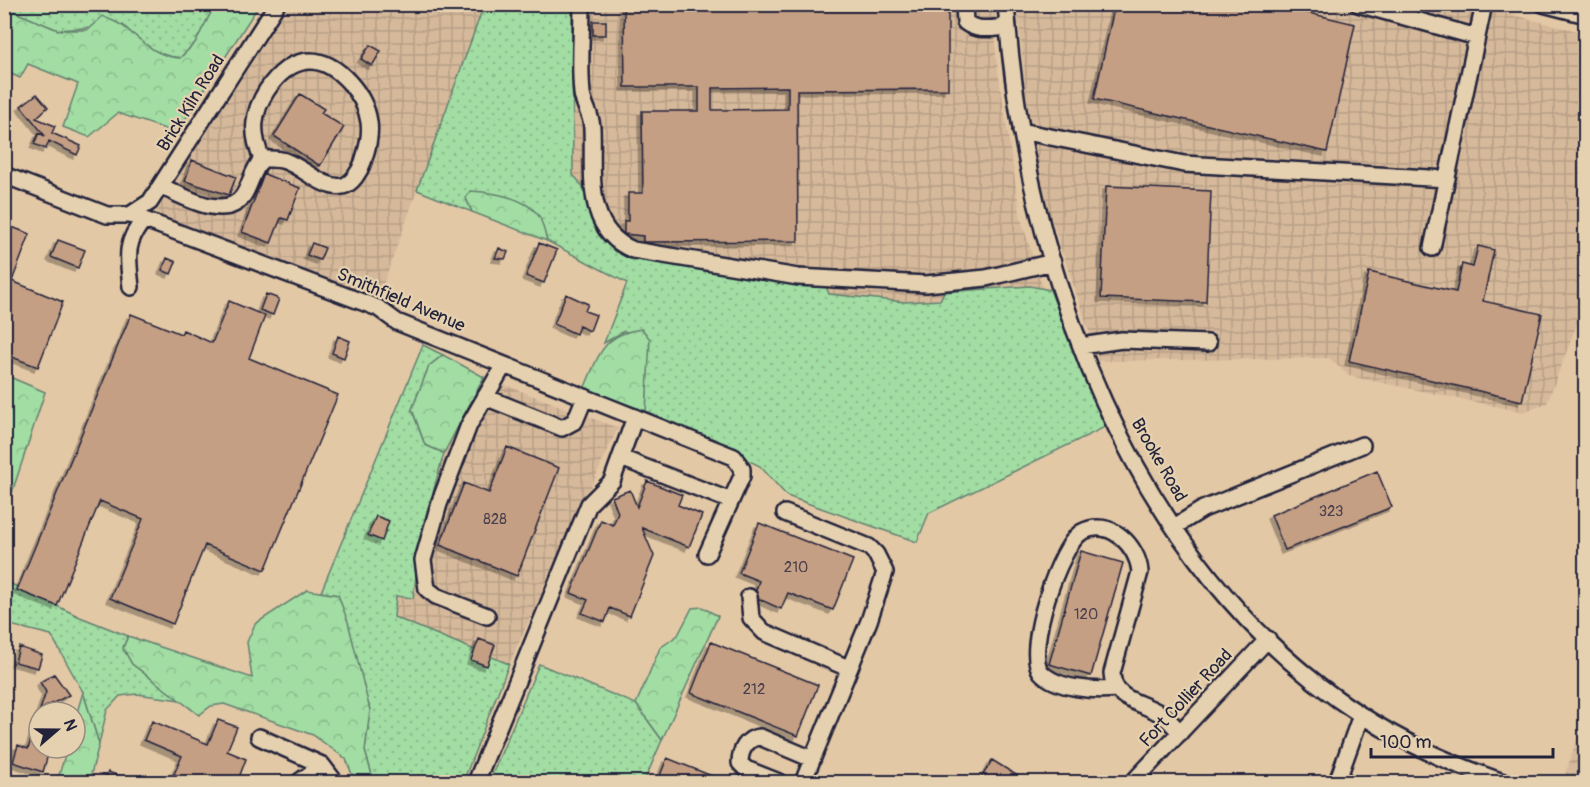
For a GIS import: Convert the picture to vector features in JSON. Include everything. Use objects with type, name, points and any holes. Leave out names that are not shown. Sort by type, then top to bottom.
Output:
[{"type":"street","name":"Brick Kiln Road","points":[[137,217],[161,186],[277,4]]},
{"type":"street","points":[[582,4],[582,90],[592,125],[593,188],[606,232],[622,246],[633,250],[798,277],[926,284],[986,278],[1053,262]]},
{"type":"street","points":[[964,4],[965,22],[970,26],[982,29],[1008,27]]},
{"type":"street","name":"Brooke Road","points":[[1006,4],[1015,105],[1032,190],[1053,262],[1081,346],[1112,417],[1139,469],[1174,527],[1223,592],[1268,639],[1360,715],[1434,754],[1503,783]]},
{"type":"street","points":[[1358,4],[1477,37]]},
{"type":"street","points":[[1432,248],[1484,4]]},
{"type":"street","points":[[1543,4],[1586,15]]},
{"type":"street","points":[[313,60],[338,69],[360,94],[369,121],[369,143],[360,169],[348,184],[340,187],[331,185],[283,160],[262,159],[254,132],[254,116],[274,80],[286,68],[300,62],[313,60]]},
{"type":"street","points":[[1021,131],[1184,164],[1447,179]]},
{"type":"street","points":[[161,186],[204,204],[222,206],[235,203],[243,196],[252,172],[262,159]]},
{"type":"street","name":"Smithfield Avenue","points":[[4,175],[107,214],[137,217],[378,308],[397,322],[734,457],[742,469],[742,476],[707,554]]},
{"type":"street","points":[[130,287],[128,260],[137,217]]},
{"type":"street","points":[[1081,346],[1122,340],[1208,343]]},
{"type":"street","points":[[487,616],[436,596],[427,589],[423,560],[440,504],[469,425],[504,365]]},
{"type":"street","points":[[485,397],[562,428],[575,421],[585,397]]},
{"type":"street","points":[[476,783],[589,504],[612,482],[635,417]]},
{"type":"street","points":[[1174,527],[1203,509],[1362,445]]},
{"type":"street","points":[[621,458],[731,501]]},
{"type":"street","points":[[785,513],[869,547],[881,562],[885,572],[882,586],[803,783]]},
{"type":"street","points":[[1116,689],[1100,691],[1065,684],[1048,677],[1040,670],[1036,657],[1037,636],[1061,562],[1072,542],[1081,532],[1090,529],[1099,529],[1123,537],[1136,552],[1139,561],[1140,572],[1112,673],[1116,689],[1121,695],[1158,712],[1180,733]]},
{"type":"street","points":[[749,597],[751,618],[764,632],[848,668]]},
{"type":"street","name":"Fort Collier Road","points":[[1133,783],[1268,639]]},
{"type":"street","points":[[1337,783],[1360,715]]},
{"type":"street","points":[[779,783],[746,769],[740,764],[745,744],[753,737],[760,736],[812,759]]},
{"type":"street","points":[[259,737],[322,765],[335,783]]},
{"type":"street","points":[[299,783],[322,765]]},
{"type":"shaded area","points":[[289,5],[484,5],[378,299],[155,214]]},
{"type":"shaded area","points":[[572,5],[996,5],[996,57],[1021,219],[1045,295],[905,302],[703,281],[603,259],[573,175]]},
{"type":"shaded area","points":[[1017,5],[1473,5],[1585,33],[1585,303],[1547,403],[1523,412],[1349,376],[1329,358],[1099,361],[1034,168]]},
{"type":"shaded area","points":[[484,377],[618,428],[509,664],[394,617],[396,596],[413,598],[423,528],[444,453]]},
{"type":"shaded area","points":[[1585,713],[1585,782],[1563,782]]},
{"type":"green space","points":[[4,5],[215,5],[195,43],[180,58],[155,51],[123,25],[58,30],[5,8]]},
{"type":"green space","points":[[215,5],[259,5],[186,118],[171,131],[118,113],[89,137],[63,127],[78,84],[28,64],[20,78],[5,71],[5,8],[58,30],[87,30],[103,16],[122,25],[156,51],[180,58],[195,43]]},
{"type":"green space","points":[[484,5],[572,5],[573,175],[585,192],[601,233],[615,252],[763,280],[825,284],[829,294],[905,302],[940,300],[944,292],[1030,286],[1050,290],[1105,427],[929,513],[917,542],[787,496],[760,466],[646,411],[649,339],[624,331],[604,343],[627,283],[547,241],[539,216],[466,198],[472,212],[417,190]]},
{"type":"green space","points":[[470,191],[498,194],[527,205],[540,218],[547,241],[472,212],[466,198]]},
{"type":"green space","points":[[642,329],[650,339],[646,411],[584,389],[598,356],[610,341],[618,336]]},
{"type":"green space","points":[[423,345],[443,355],[429,366],[412,410],[425,445],[444,453],[423,528],[413,598],[396,596],[394,617],[509,664],[463,782],[374,782],[365,751],[370,710],[338,595],[321,592]]},
{"type":"green space","points":[[443,355],[484,377],[444,453],[425,445],[412,409],[429,366]]},
{"type":"green space","points":[[5,375],[45,392],[5,514]]},
{"type":"green space","points":[[5,581],[80,617],[128,636],[123,648],[132,664],[180,700],[137,694],[120,696],[107,710],[99,744],[87,700],[51,635],[6,624]]},
{"type":"green space","points":[[307,590],[338,595],[348,622],[370,710],[365,751],[374,782],[355,782],[346,759],[313,735],[224,704],[211,706],[199,715],[132,664],[123,648],[128,636],[252,678],[247,642],[255,624]]},
{"type":"green space","points":[[702,607],[718,616],[662,740],[636,704],[660,648],[678,635],[692,608]]},
{"type":"green space","points":[[539,664],[636,704],[662,740],[644,782],[489,782]]},
{"type":"green space","points":[[87,705],[99,744],[89,782],[57,782],[63,760],[87,760]]},
{"type":"building","points":[[624,4],[948,4],[948,89],[797,90],[798,241],[643,242],[643,236],[624,234],[624,221],[628,221],[628,193],[643,193],[642,111],[699,111],[699,87],[625,87]],"holes":[[[788,87],[788,109],[712,110],[712,88]]]},
{"type":"building","points":[[1115,4],[1271,4],[1355,24],[1327,152],[1094,99]]},
{"type":"building","points":[[593,21],[606,21],[606,35],[593,35]]},
{"type":"building","points":[[370,45],[381,51],[372,66],[361,59]]},
{"type":"building","points":[[37,94],[48,107],[36,118],[55,126],[52,133],[81,146],[77,155],[49,141],[46,149],[34,144],[39,133],[45,136],[21,106]]},
{"type":"building","points":[[300,94],[324,109],[321,113],[344,127],[320,166],[274,136]]},
{"type":"building","points":[[192,160],[236,177],[229,195],[185,181]]},
{"type":"building","points":[[264,174],[300,188],[288,220],[281,218],[271,243],[242,232]]},
{"type":"building","points":[[1106,186],[1211,191],[1206,302],[1101,298]]},
{"type":"building","points":[[4,224],[30,234],[12,281],[63,302],[38,367],[4,354]]},
{"type":"building","points":[[58,240],[85,250],[78,268],[51,257]]},
{"type":"building","points":[[312,243],[325,248],[320,260],[307,255]]},
{"type":"building","points":[[539,243],[557,250],[544,283],[526,276]]},
{"type":"building","points":[[1478,246],[1494,250],[1483,301],[1542,314],[1522,401],[1349,361],[1369,272],[1456,292],[1462,264],[1473,267]]},
{"type":"building","points":[[499,248],[508,252],[505,259],[495,258]]},
{"type":"building","points":[[167,258],[176,262],[171,274],[162,270]]},
{"type":"building","points":[[266,294],[279,299],[273,315],[260,310]]},
{"type":"building","points":[[566,294],[588,304],[585,311],[596,315],[590,331],[579,326],[576,334],[554,324]]},
{"type":"building","points":[[229,301],[265,316],[249,358],[338,395],[265,570],[205,545],[173,624],[110,598],[143,519],[100,501],[57,606],[17,590],[131,314],[181,334],[183,330],[212,343]]},
{"type":"building","points":[[338,336],[350,341],[344,358],[332,353]]},
{"type":"building","points":[[507,447],[559,468],[517,576],[440,545],[464,483],[489,493]]},
{"type":"building","points":[[1377,471],[1392,507],[1285,550],[1271,515]]},
{"type":"building","points":[[647,481],[682,495],[678,505],[702,515],[689,547],[642,528],[654,556],[630,616],[610,608],[605,622],[582,613],[588,600],[571,593],[601,520],[613,525],[618,513],[612,497],[630,490],[637,507]]},
{"type":"building","points":[[376,516],[389,521],[382,541],[368,535]]},
{"type":"building","points":[[759,523],[853,560],[833,610],[788,593],[781,609],[759,599],[756,590],[759,581],[739,573]]},
{"type":"building","points":[[1081,551],[1123,563],[1091,676],[1049,664]]},
{"type":"building","points":[[479,639],[495,645],[487,666],[471,660]]},
{"type":"building","points":[[711,642],[818,685],[798,736],[691,693]]},
{"type":"building","points":[[19,647],[42,655],[38,668],[15,662]]},
{"type":"building","points":[[54,674],[69,695],[59,700],[43,700],[46,692],[40,682]]},
{"type":"building","points":[[218,720],[237,727],[227,751],[246,759],[237,783],[193,783],[174,774],[182,756],[144,740],[152,721],[208,744]]},
{"type":"building","points":[[18,745],[27,749],[27,760],[46,760],[43,772],[13,762]]},
{"type":"building","points":[[667,758],[727,782],[727,783],[657,783]]},
{"type":"building","points":[[992,760],[1029,783],[978,783]]},
{"type":"building","points":[[108,772],[135,781],[135,783],[104,783]]}]
